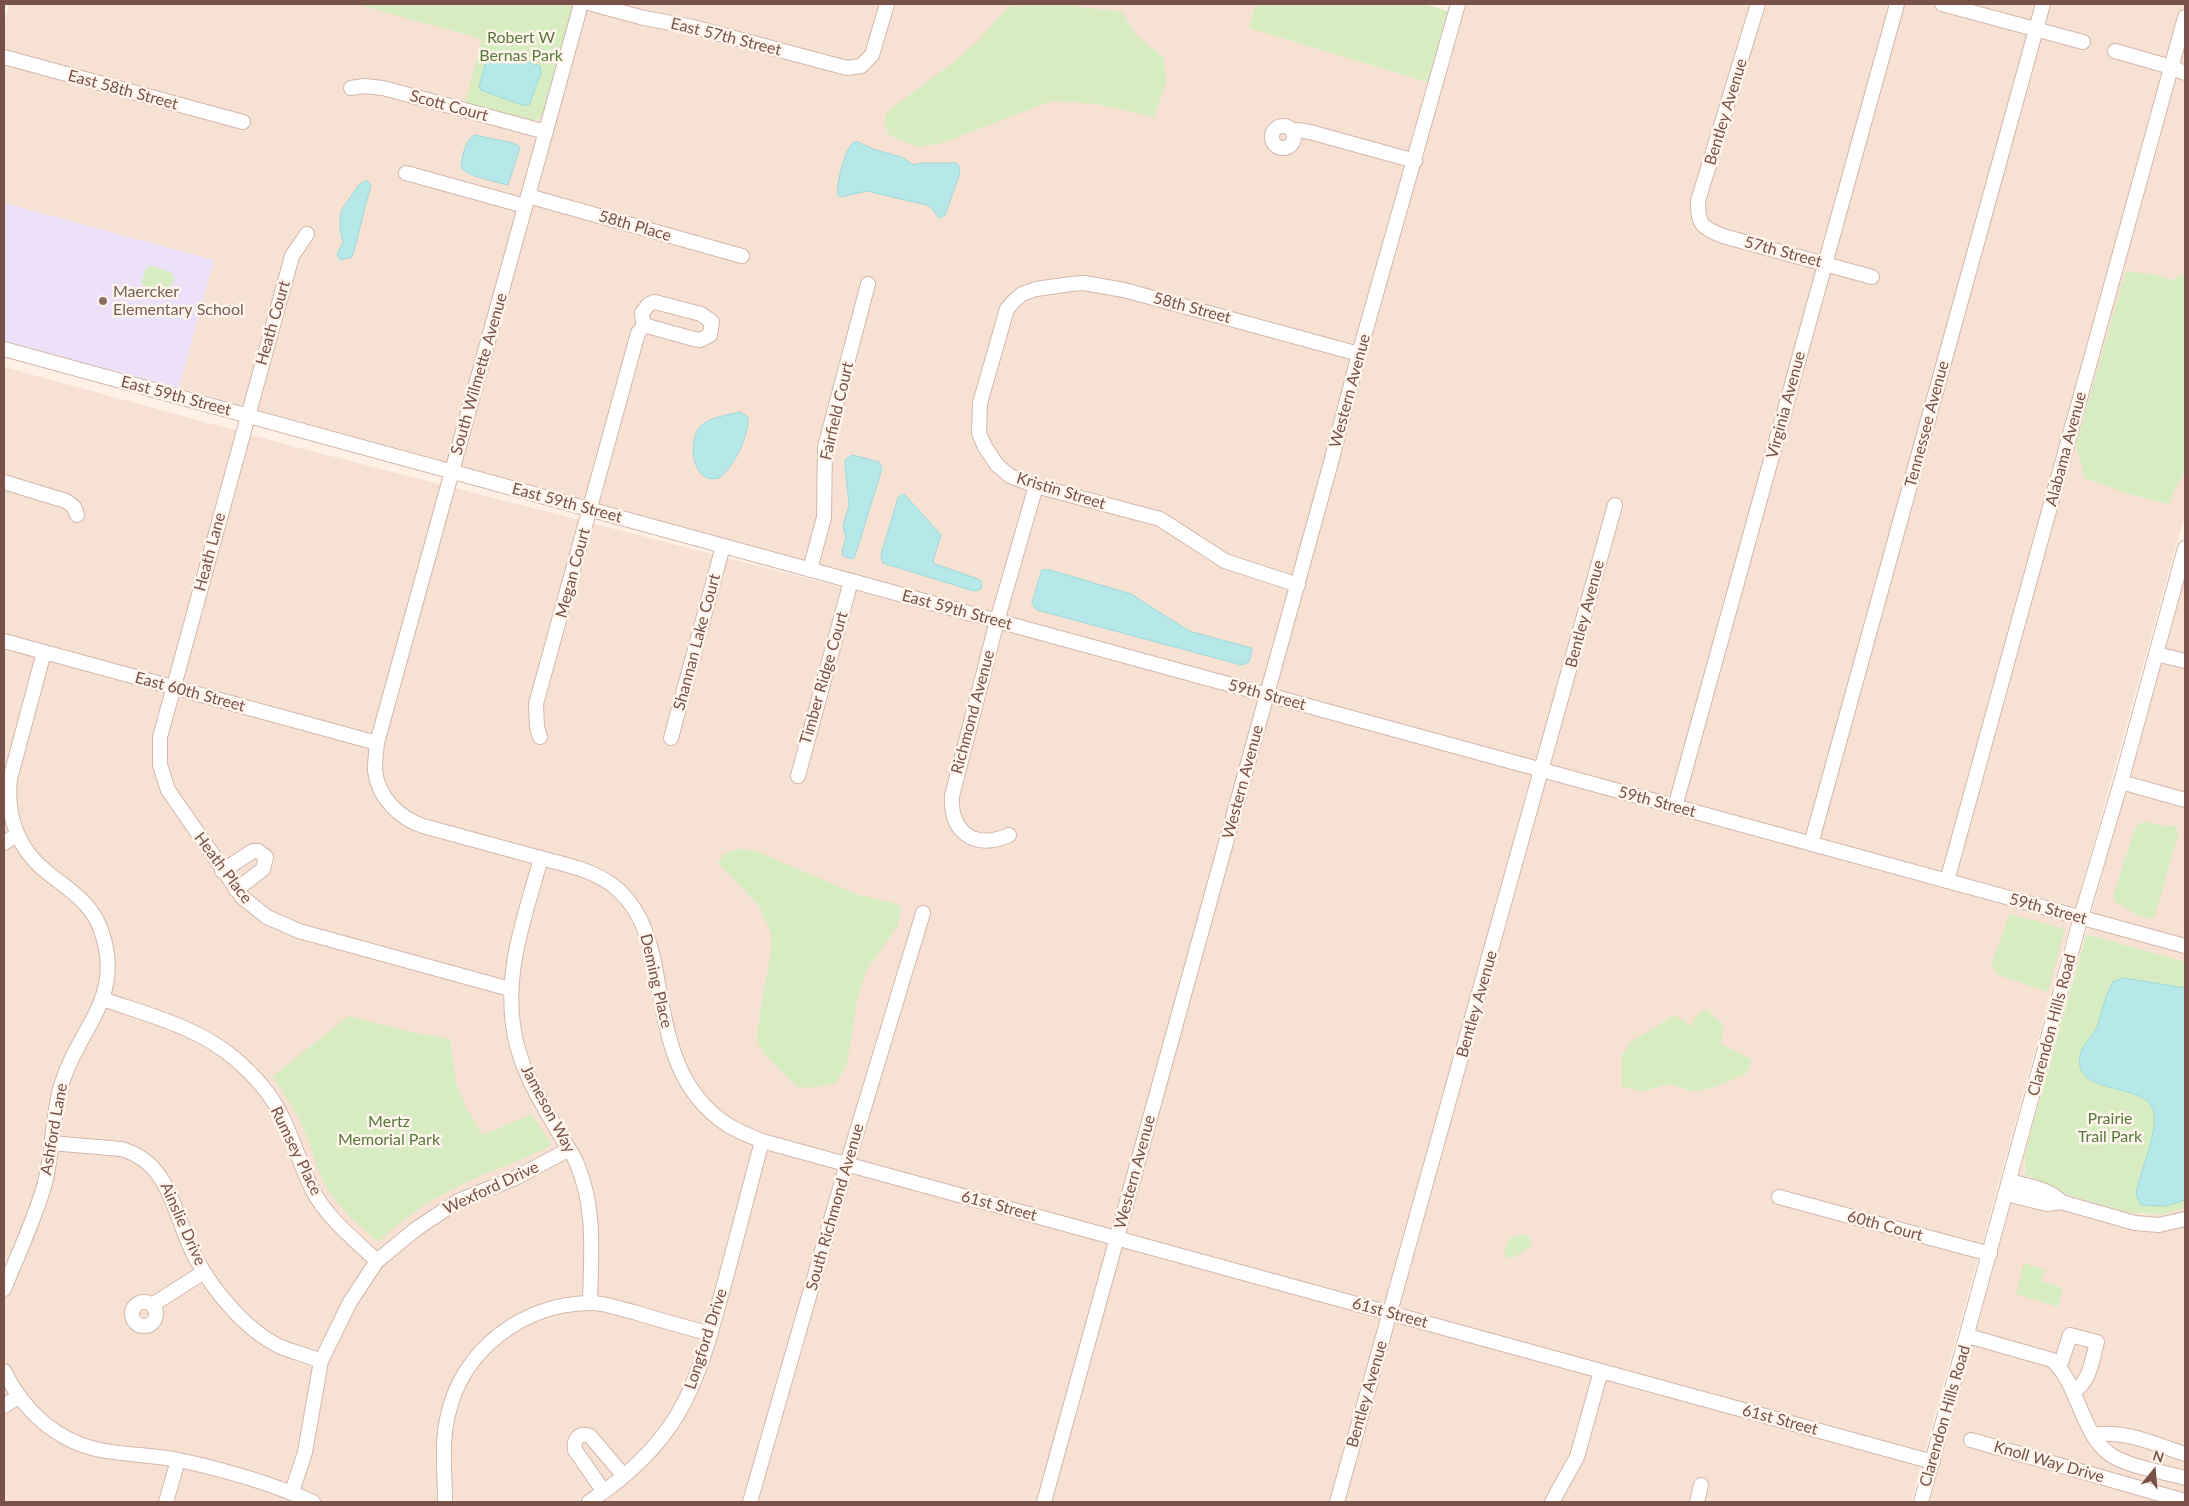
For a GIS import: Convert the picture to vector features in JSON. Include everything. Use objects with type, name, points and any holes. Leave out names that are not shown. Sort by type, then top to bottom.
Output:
[{"type":"street","name":"South Wilmette Avenue","points":[[376,743],[581,4]]},
{"type":"street","name":"East 57th Street","points":[[592,4],[644,18],[693,27],[843,68],[860,66],[872,54],[887,4]]},
{"type":"street","name":"Western Avenue","points":[[1044,1502],[1298,585],[1359,354],[1458,4]]},
{"type":"street","name":"Bentley Avenue","points":[[1698,220],[1698,201],[1758,4]]},
{"type":"street","name":"Virginia Avenue","points":[[1675,807],[1897,4]]},
{"type":"street","points":[[1942,4],[2083,42]]},
{"type":"street","name":"Tennessee Avenue","points":[[1811,844],[2043,4]]},
{"type":"street","name":"Alabama Avenue","points":[[1947,881],[2185,17]]},
{"type":"street","points":[[2115,51],[2172,67],[2185,73]]},
{"type":"street","name":"East 58th Street","points":[[4,57],[243,122]]},
{"type":"street","name":"Scott Court","points":[[352,88],[364,86],[383,88],[546,132]]},
{"type":"street","points":[[1292,131],[1310,132],[1415,161]]},
{"type":"street","points":[[406,173],[527,201]]},
{"type":"street","name":"58th Place","points":[[527,201],[742,256]]},
{"type":"street","name":"57th Street","points":[[1698,220],[1702,225],[1723,236],[1872,277]]},
{"type":"street","name":"Heath Court","points":[[247,416],[292,256],[307,234]]},
{"type":"street","name":"Fairfield Court","points":[[810,570],[824,517],[825,447],[868,284]]},
{"type":"street","name":"58th Street","points":[[1022,294],[1036,289],[1071,284],[1107,286],[1359,354]]},
{"type":"street","name":"Kristin Street","points":[[1022,294],[1014,301],[1006,314],[980,403],[979,433],[997,465],[1010,476],[1036,486],[1160,520],[1226,561],[1298,585]]},
{"type":"street","name":"Megan Court","points":[[655,302],[701,314],[712,322],[713,329],[710,335],[700,340],[645,324],[642,313],[649,304],[655,302]]},
{"type":"street","name":"Megan Court","points":[[540,737],[537,727],[536,704],[638,333],[645,324]]},
{"type":"street","name":"East 59th Street","points":[[4,349],[1130,658]]},
{"type":"street","name":"Heath Lane","points":[[173,688],[247,416]]},
{"type":"street","points":[[4,482],[66,501],[74,507],[77,515]]},
{"type":"street","name":"Richmond Avenue","points":[[1009,835],[996,840],[973,840],[959,826],[951,809],[952,796],[997,621],[1036,486]]},
{"type":"street","name":"Bentley Avenue","points":[[1337,1502],[1615,505]]},
{"type":"street","name":"Shannan Lake Court","points":[[671,738],[724,546]]},
{"type":"street","name":"Clarendon Hills Road","points":[[1921,1502],[1968,1336],[2081,917],[2121,782],[2185,548]]},
{"type":"street","name":"Timber Ridge Court","points":[[798,776],[851,581]]},
{"type":"street","name":"East 60th Street","points":[[4,641],[376,743]]},
{"type":"street","name":"Ashford Lane","points":[[4,1289],[44,1183],[57,1102],[65,1074],[103,999],[108,960],[105,944],[96,919],[89,907],[72,890],[40,867],[24,848],[17,835],[9,804],[10,779],[44,652]]},
{"type":"street","points":[[2156,654],[2185,662]]},
{"type":"street","name":"59th Street","points":[[1130,658],[2185,946]]},
{"type":"street","name":"Heath Place","points":[[173,688],[159,748],[164,781],[168,790],[222,871],[236,890],[259,912],[293,929],[510,988]]},
{"type":"street","name":"Deming Place","points":[[376,743],[375,772],[382,793],[401,815],[423,826],[541,858],[598,876],[612,884],[627,899],[640,916],[648,938],[670,1039],[682,1076],[701,1102],[715,1116],[737,1131],[762,1141],[847,1164]]},
{"type":"street","points":[[2121,782],[2185,800]]},
{"type":"street","points":[[4,843],[17,835]]},
{"type":"street","points":[[222,871],[253,851],[258,851],[266,857],[266,864],[263,870],[236,890]]},
{"type":"street","name":"Jameson Way","points":[[541,858],[513,961],[510,988],[513,1027],[521,1061],[530,1083],[576,1162],[582,1178],[590,1212],[590,1302]]},
{"type":"street","name":"South Richmond Avenue","points":[[750,1502],[847,1164],[923,912]]},
{"type":"street","name":"Rumsey Place","points":[[103,999],[200,1035],[233,1057],[249,1072],[282,1115],[313,1191],[342,1228],[377,1261]]},
{"type":"street","name":"Longford Drive","points":[[590,1502],[624,1476],[643,1457],[675,1418],[698,1374],[711,1334],[762,1141]]},
{"type":"street","name":"Ainslie Drive","points":[[51,1143],[121,1149],[135,1154],[148,1162],[162,1178],[194,1256],[204,1272],[236,1312],[256,1331],[280,1346],[321,1361]]},
{"type":"street","name":"Wexford Drive","points":[[292,1492],[304,1452],[321,1361],[350,1302],[377,1261],[416,1229],[458,1201],[515,1178],[568,1150]]},
{"type":"street","name":"61st Street","points":[[847,1164],[1933,1462]]},
{"type":"street","points":[[2008,1188],[2044,1192],[2058,1198],[2062,1202],[2142,1224],[2159,1225],[2185,1219]]},
{"type":"street","name":"60th Court","points":[[1779,1197],[1990,1254]]},
{"type":"street","points":[[152,1305],[204,1272]]},
{"type":"street","points":[[445,1502],[444,1442],[446,1424],[455,1391],[472,1361],[487,1345],[517,1322],[554,1308],[590,1302],[711,1334]]},
{"type":"street","points":[[2058,1365],[2062,1360],[2070,1335],[2097,1342],[2086,1380],[2083,1386],[2073,1392]]},
{"type":"street","points":[[1968,1336],[2046,1357],[2058,1365],[2094,1435],[2105,1450],[2120,1460],[2185,1478]]},
{"type":"street","points":[[1552,1502],[1577,1457],[1601,1371]]},
{"type":"street","points":[[5,1376],[18,1397],[50,1428],[76,1443],[98,1450],[178,1460],[292,1492],[313,1502]]},
{"type":"street","points":[[4,1406],[18,1397]]},
{"type":"street","points":[[2094,1435],[2105,1433],[2117,1434],[2185,1454]]},
{"type":"street","points":[[604,1492],[575,1450],[574,1443],[578,1437],[590,1436],[624,1476]]},
{"type":"street","name":"Knoll Way Drive","points":[[1971,1440],[2185,1501]]},
{"type":"street","points":[[166,1502],[178,1460]]},
{"type":"street","points":[[1697,1502],[1701,1485]]},
{"type":"shaded area","points":[[9,4],[1256,4],[1249,28],[1430,83],[1262,686],[179,388],[213,260],[4,203],[4,24]]},
{"type":"shaded area","points":[[1457,4],[2185,4],[2185,513],[2076,907],[1271,693]]},
{"type":"shaded area","name":"Maercker Elementary School","points":[[4,203],[214,260],[179,388],[4,341]]},
{"type":"shaded area","points":[[4,367],[303,449],[988,625],[2070,923],[1911,1502],[4,1502]]},
{"type":"shaded area","points":[[2185,566],[2185,657],[2162,651]]},
{"type":"shaded area","points":[[2161,659],[2185,665],[2185,962],[2086,934]]},
{"type":"shaded area","points":[[2024,1157],[2024,1170],[2031,1179],[2068,1195],[2140,1214],[2165,1214],[2185,1207],[2185,1502],[1929,1502]]},
{"type":"green space","name":"Robert W Bernas Park","points":[[356,4],[574,4],[543,112],[539,119],[531,121],[465,103],[482,39]]},
{"type":"green space","points":[[1043,4],[1121,11],[1137,36],[1163,57],[1167,80],[1154,117],[1096,104],[1052,101],[939,144],[918,147],[889,135],[884,123],[888,111],[950,65],[979,40],[1008,7]]},
{"type":"green space","points":[[1256,4],[1424,4],[1451,12],[1430,83],[1249,28]]},
{"type":"green space","points":[[150,265],[171,272],[175,280],[167,291],[157,292],[141,283],[145,270]]},
{"type":"green space","points":[[2126,271],[2152,274],[2173,280],[2185,273],[2185,469],[2169,504],[2129,494],[2084,478],[2076,444]]},
{"type":"green space","points":[[2148,822],[2165,826],[2176,826],[2178,835],[2155,916],[2147,919],[2114,901],[2113,895],[2134,831],[2138,824]]},
{"type":"green space","points":[[738,849],[753,850],[856,894],[897,904],[901,910],[897,927],[866,971],[857,1000],[847,1065],[836,1083],[810,1088],[797,1087],[765,1055],[757,1041],[760,1011],[771,952],[771,933],[759,906],[718,863],[724,854]]},
{"type":"green space","points":[[2010,914],[2065,929],[2048,992],[1998,975],[1991,965]]},
{"type":"green space","name":"Prairie Trail Park","points":[[2086,934],[2185,962],[2185,1207],[2165,1214],[2130,1213],[2068,1195],[2026,1175],[2024,1157]]},
{"type":"green space","points":[[1706,1009],[1724,1025],[1720,1043],[1752,1060],[1747,1073],[1713,1088],[1693,1092],[1669,1084],[1642,1092],[1622,1086],[1622,1055],[1631,1042],[1675,1015],[1691,1026],[1696,1016]]},
{"type":"green space","name":"Mertz Memorial Park","points":[[349,1016],[402,1030],[450,1039],[456,1082],[466,1108],[483,1135],[531,1114],[552,1145],[446,1192],[415,1212],[378,1242],[333,1198],[321,1175],[301,1122],[272,1077]]},
{"type":"green space","points":[[1524,1234],[1530,1238],[1532,1246],[1515,1257],[1507,1258],[1504,1253],[1509,1238]]},
{"type":"green space","points":[[2024,1263],[2045,1270],[2041,1281],[2063,1288],[2058,1307],[2016,1294]]},
{"type":"water","points":[[495,52],[540,66],[541,73],[529,105],[522,105],[481,90],[479,86],[488,55]]},
{"type":"water","points":[[474,135],[513,143],[520,147],[508,185],[474,176],[462,169],[464,150],[468,141]]},
{"type":"water","points":[[854,142],[901,157],[914,165],[921,163],[957,163],[960,173],[945,215],[939,218],[931,207],[927,205],[867,191],[840,197],[838,195],[838,183],[842,167],[847,151]]},
{"type":"water","points":[[368,181],[371,186],[352,257],[340,260],[337,254],[343,243],[340,227],[341,211],[358,186]]},
{"type":"water","points":[[740,412],[748,417],[748,425],[740,451],[725,473],[719,478],[710,478],[703,475],[694,461],[693,452],[696,434],[700,427],[708,421]]},
{"type":"water","points":[[853,455],[879,462],[882,469],[855,556],[852,559],[843,556],[842,551],[846,538],[843,526],[849,505],[845,463],[846,459]]},
{"type":"water","points":[[904,494],[941,535],[933,561],[935,564],[978,579],[982,582],[981,589],[974,591],[883,563],[881,558],[882,551],[898,498]]},
{"type":"water","points":[[1042,570],[1050,570],[1131,594],[1189,631],[1251,648],[1249,662],[1242,665],[1037,610],[1032,604]]},
{"type":"water","points":[[2124,978],[2185,988],[2185,1200],[2165,1206],[2141,1205],[2136,1195],[2153,1132],[2154,1113],[2149,1103],[2139,1096],[2099,1084],[2087,1078],[2081,1068],[2081,1050],[2098,1025],[2110,987],[2113,982]]},
{"type":"place","name":"Maercker Elementary School","points":[[103,301]]}]
